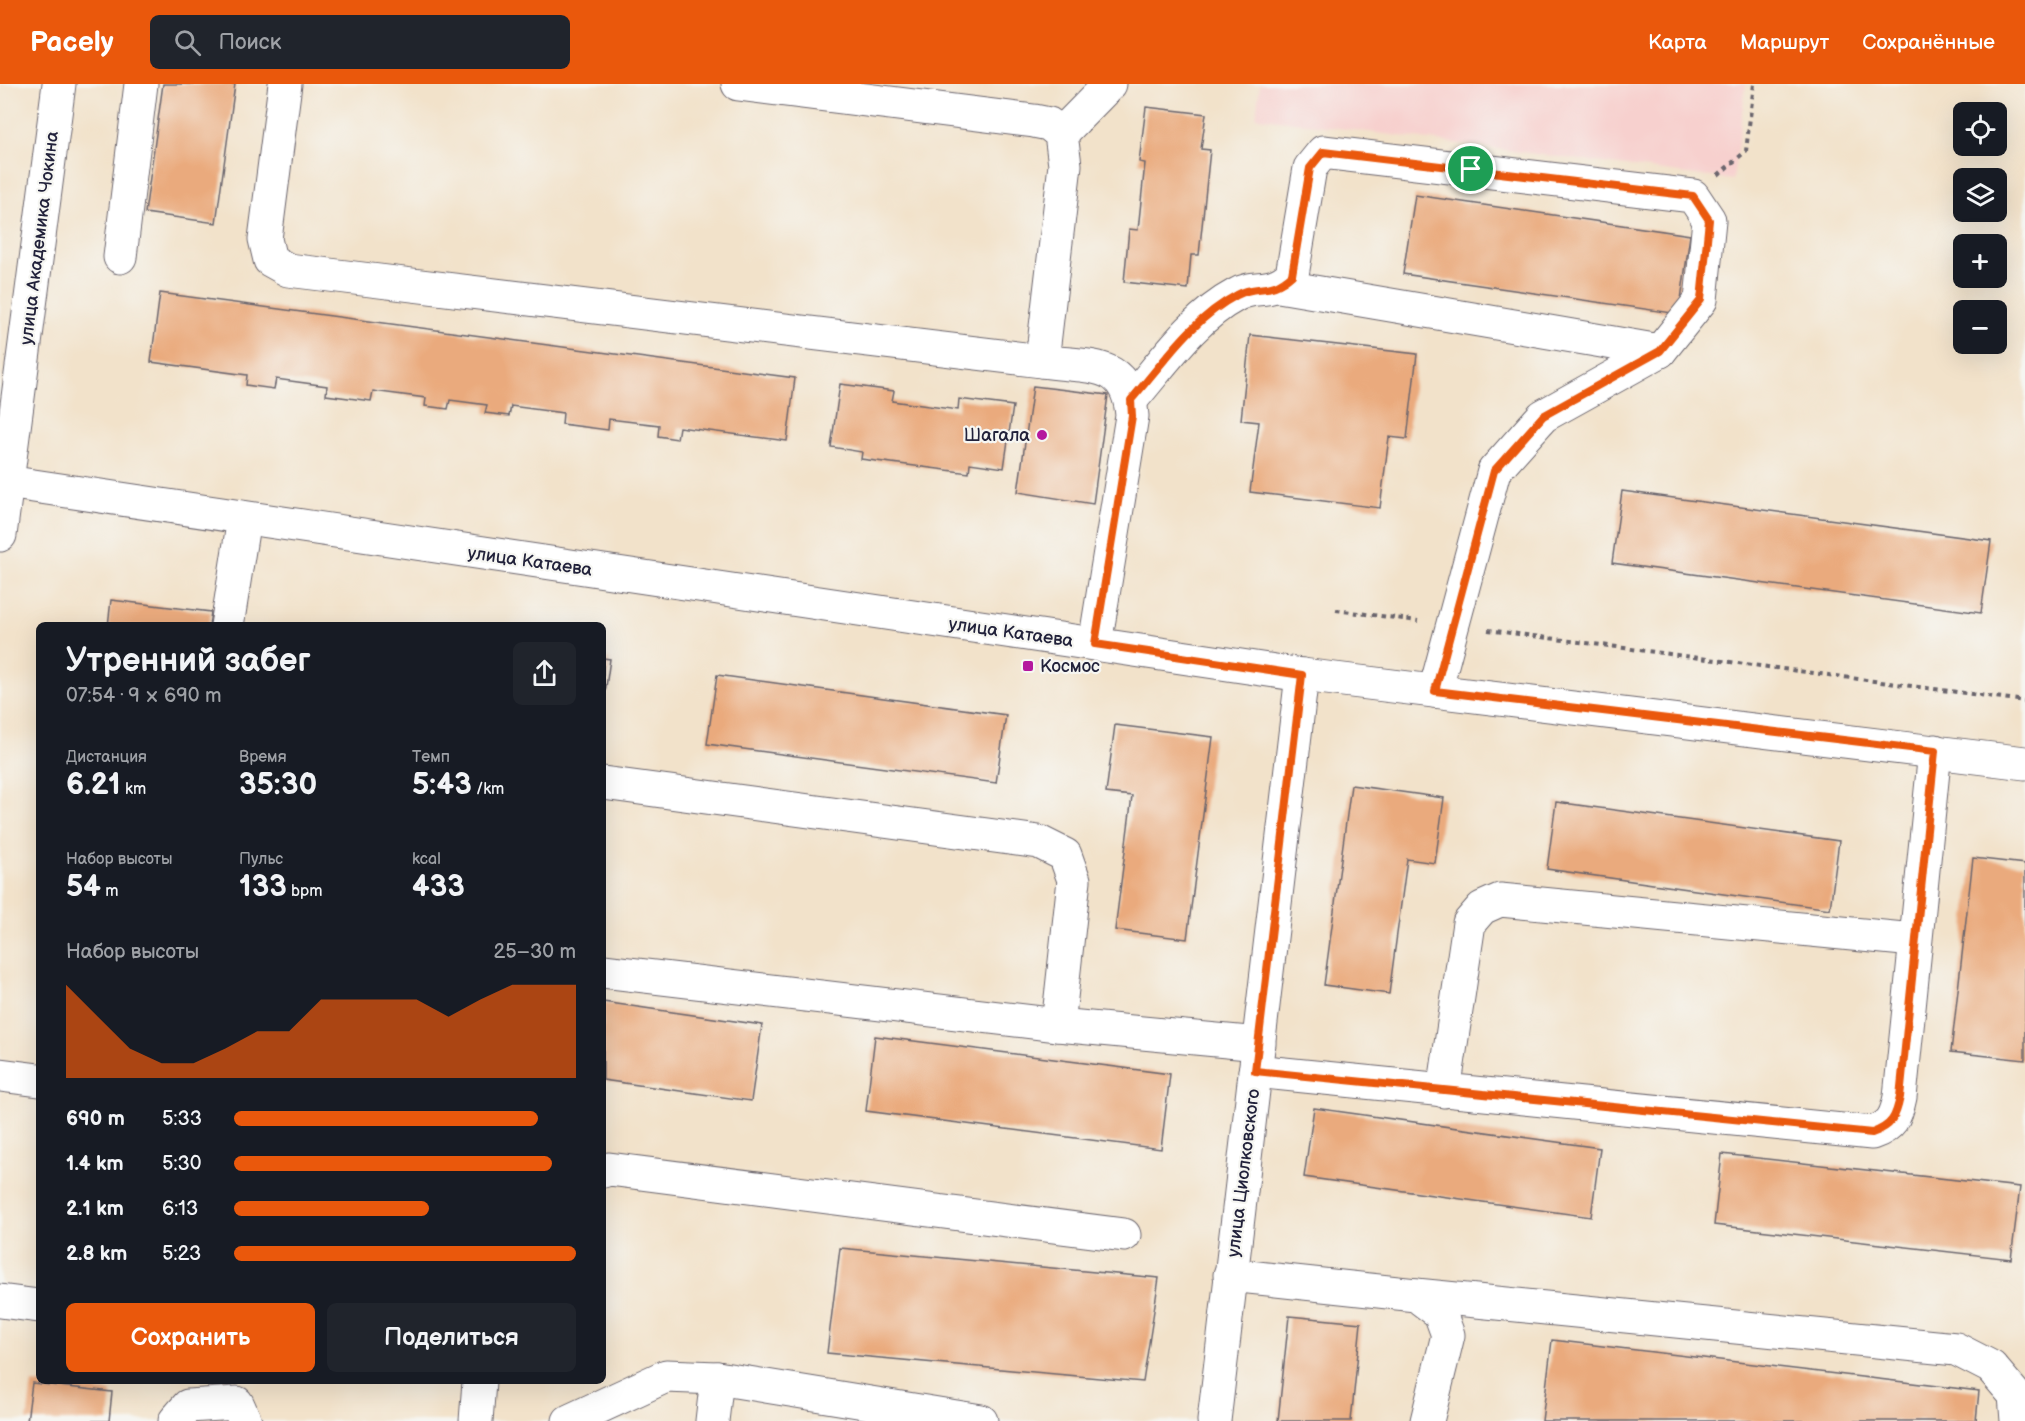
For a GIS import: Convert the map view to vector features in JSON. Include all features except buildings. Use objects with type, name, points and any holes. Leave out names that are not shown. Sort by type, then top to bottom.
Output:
[{"type":"street","name":"улица Академика Чокина","points":[[0,536],[3,481],[59,84]]},
{"type":"street","points":[[120,257],[141,84]]},
{"type":"street","points":[[285,84],[265,239],[270,260],[288,270],[1108,370],[1118,376],[1128,387],[1132,416],[1095,644]]},
{"type":"street","points":[[738,84],[1034,121],[1049,124],[1061,134],[1065,165],[1042,362]]},
{"type":"street","points":[[1061,134],[1110,84]]},
{"type":"street","points":[[1279,286],[1292,275],[1310,168],[1323,152],[1693,196],[1709,220],[1701,300],[1660,351],[1543,416],[1494,471],[1435,691]]},
{"type":"street","points":[[1131,400],[1201,320],[1238,293],[1279,286],[1660,351]]},
{"type":"street","name":"улица Катаева","points":[[3,481],[1302,675],[2025,763]]},
{"type":"street","points":[[228,622],[244,518]]},
{"type":"street","name":"улица Циолковского","points":[[1214,1421],[1302,675]]},
{"type":"street","points":[[606,970],[1058,1025],[1444,1092],[1872,1133],[1885,1128],[1896,1117],[1935,751]]},
{"type":"street","points":[[606,783],[1039,842],[1065,855],[1074,880],[1058,1025]]},
{"type":"street","points":[[1444,1092],[1469,922],[1482,908],[1500,900],[1914,940]]},
{"type":"street","points":[[0,1075],[36,1080]]},
{"type":"street","points":[[606,1170],[1124,1235]]},
{"type":"street","points":[[1230,1275],[1956,1349],[1991,1366],[2014,1395],[2017,1421]]},
{"type":"street","points":[[1416,1295],[1440,1313],[1448,1335],[1427,1421]]},
{"type":"street","points":[[0,1301],[36,1306]]},
{"type":"street","points":[[569,1421],[666,1376],[717,1378],[981,1421]]},
{"type":"street","points":[[712,1421],[717,1378]]},
{"type":"street","points":[[476,1421],[479,1384]]},
{"type":"street","points":[[175,1421],[188,1406],[237,1403],[245,1421]]},
{"type":"path","points":[[1693,196],[1746,151],[1754,84]]},
{"type":"path","points":[[1336,610],[2025,701]]},
{"type":"shaded area","points":[[1260,84],[1746,84],[1733,180],[1256,117]]},
{"type":"place","name":"Шагала","points":[[1042,435]]},
{"type":"place","name":"Космос","points":[[1028,666]]},
{"type":"route","points":[[1323,152],[1471,169],[1693,196],[1709,220],[1707,256],[1701,300],[1660,351],[1543,416],[1494,471],[1435,691],[1935,751],[1914,940],[1900,1097],[1896,1117],[1885,1128],[1872,1133],[1444,1092],[1255,1071],[1302,675],[1095,644],[1132,416],[1131,400],[1201,320],[1238,293],[1279,286],[1292,275],[1310,168],[1323,152]]}]
